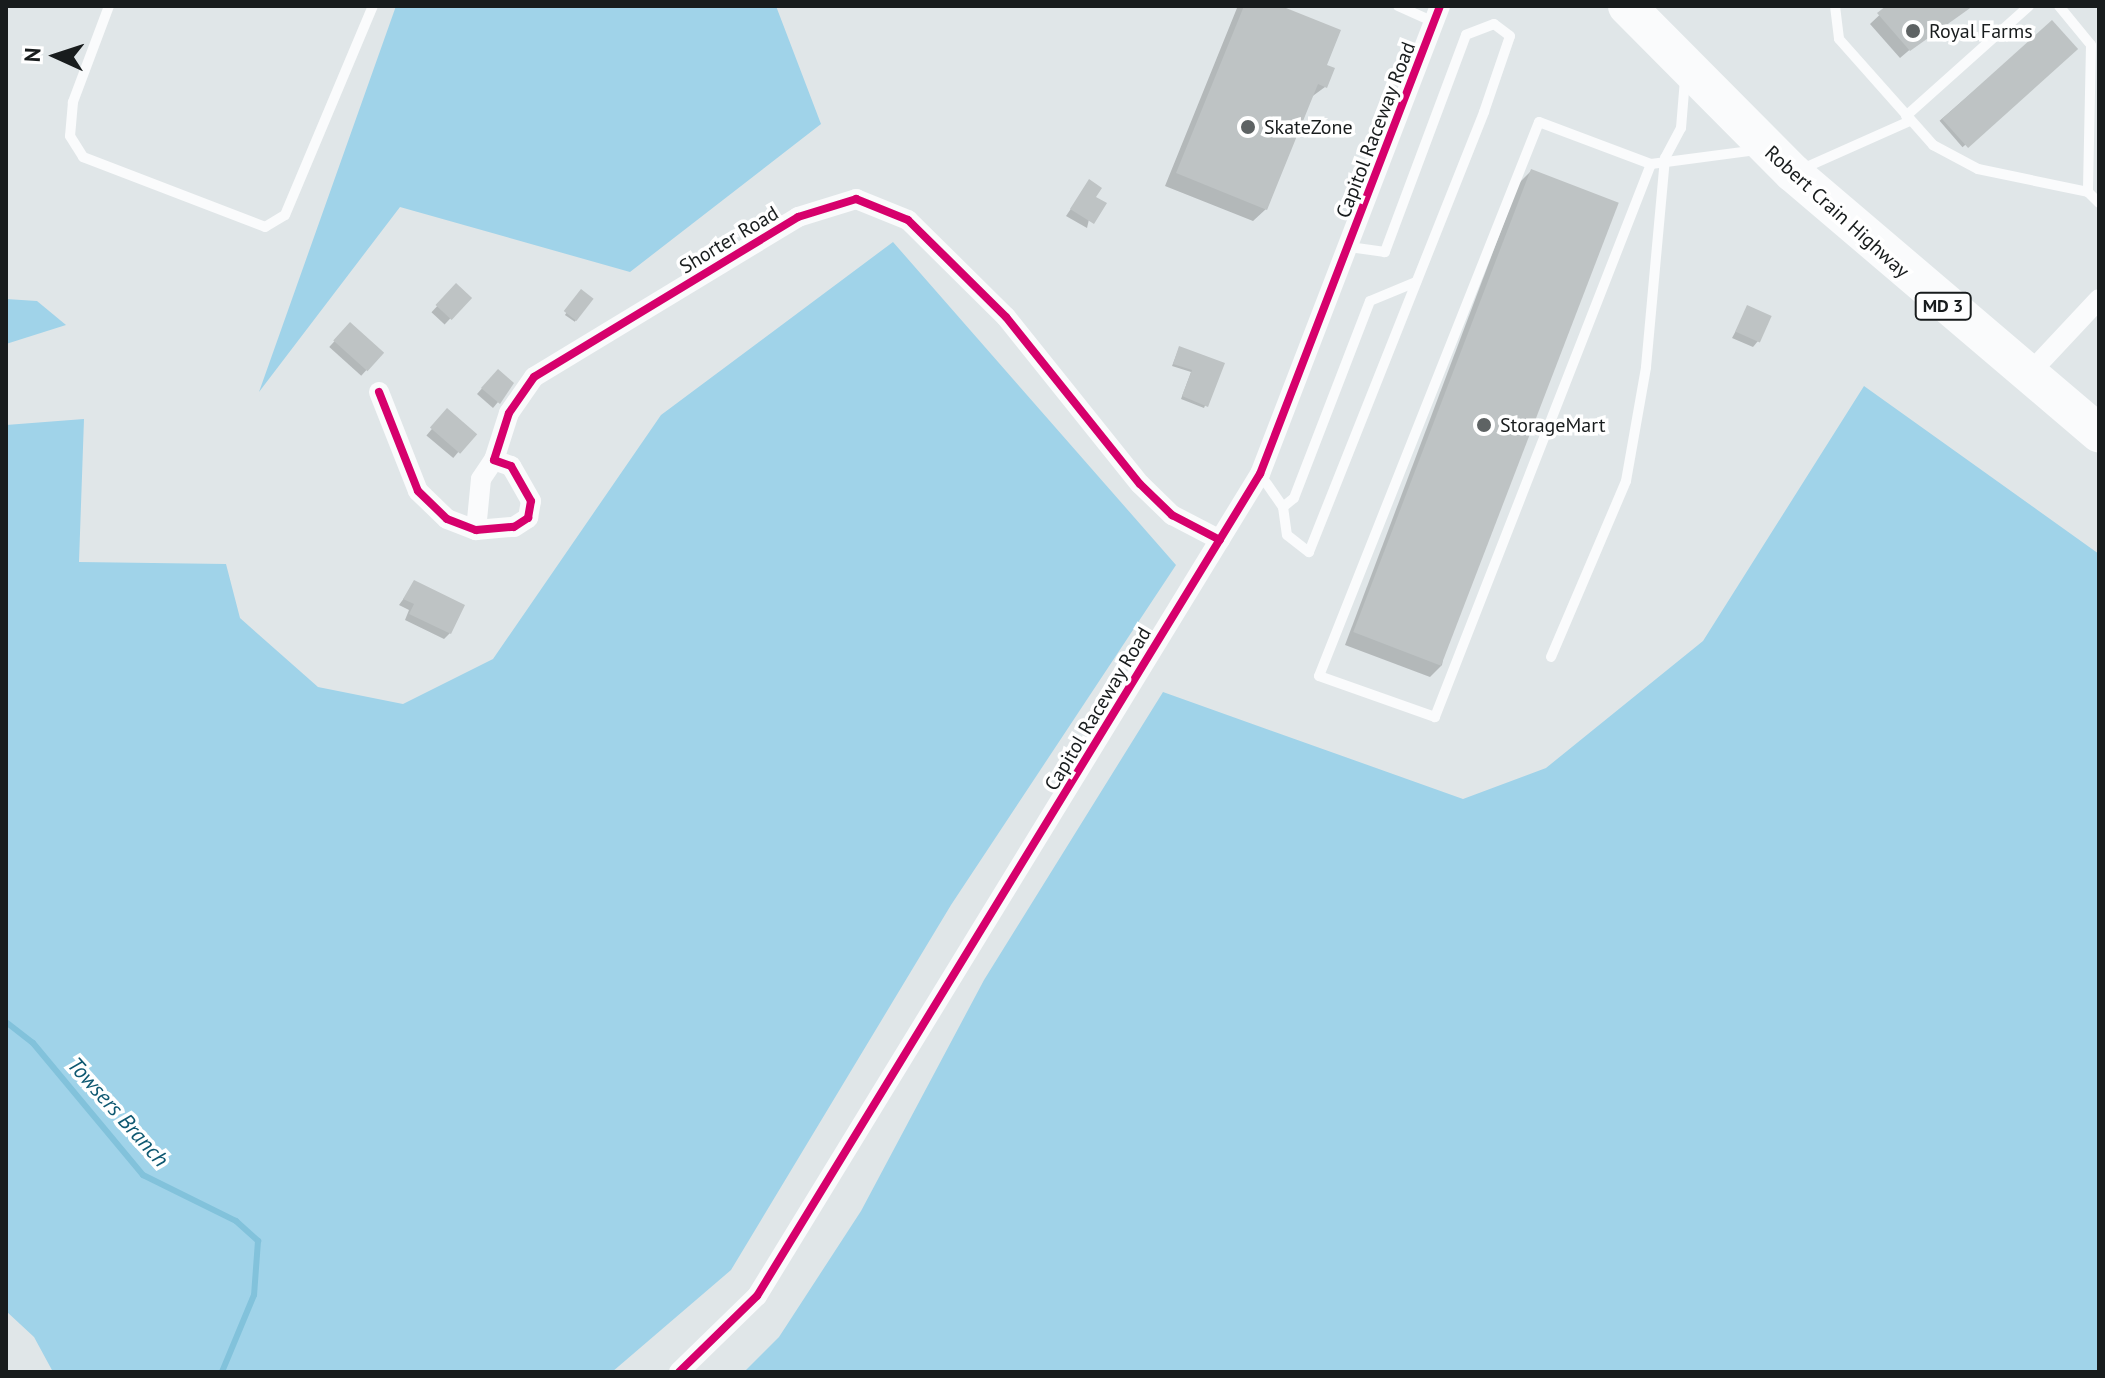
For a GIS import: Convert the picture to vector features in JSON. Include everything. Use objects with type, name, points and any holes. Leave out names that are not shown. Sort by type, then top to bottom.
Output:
[{"type":"highway","name":"Robert Crain Highway","points":[[1627,6],[1780,161],[2027,376],[2099,433]]},
{"type":"street","name":"Capitol Raceway Road","points":[[679,1372],[757,1296],[1260,474],[1437,14]]},
{"type":"street","name":"Shorter Road","points":[[476,530],[481,479],[494,460],[509,413],[534,377],[798,217],[856,199],[908,220],[1015,327],[1140,484],[1172,515],[1220,540]]},
{"type":"street","points":[[2027,376],[2099,299]]},
{"type":"street","points":[[379,392],[418,491],[447,519],[493,533],[528,518],[531,501],[522,481],[494,460]]},
{"type":"lane","points":[[109,6],[73,102],[70,136],[83,157],[265,227],[285,215],[373,6]]},
{"type":"lane","points":[[1398,6],[1437,14]]},
{"type":"lane","points":[[1835,6],[1839,39],[1933,145],[1978,169],[2088,192],[2099,203]]},
{"type":"lane","points":[[1651,164],[1435,717],[1319,676],[1539,122],[1651,164],[1665,158],[1780,161],[1908,118],[2029,6]]},
{"type":"lane","points":[[2059,6],[2091,45],[2096,72],[2088,192]]},
{"type":"lane","points":[[1260,474],[1283,507],[1287,535],[1309,552],[1510,36],[1494,24],[1466,35],[1385,252],[1349,247]]},
{"type":"lane","points":[[1551,657],[1626,481],[1646,367],[1647,293],[1666,194],[1665,158],[1688,101],[1684,65]]},
{"type":"lane","points":[[1283,507],[1294,498],[1370,301],[1416,282]]},
{"type":"shaded area","points":[[396,6],[776,6],[821,124],[630,272],[400,207],[259,392]]},
{"type":"shaded area","points":[[893,242],[1176,565],[951,905],[731,1270],[612,1372],[53,1372],[34,1337],[6,1311],[6,425],[84,419],[79,562],[226,564],[240,618],[318,687],[403,704],[493,659],[661,415]]},
{"type":"shaded area","points":[[6,299],[37,301],[66,325],[6,344]]},
{"type":"shaded area","points":[[1864,386],[2099,554],[2099,1372],[744,1372],[779,1337],[861,1211],[984,980],[1163,692],[1463,799],[1546,768],[1703,641]]},
{"type":"building","name":"SkateZone","points":[[1244,6],[1281,6],[1341,30],[1327,65],[1335,68],[1327,88],[1318,84],[1267,210],[1176,173]]},
{"type":"building","name":"Royal Farms","points":[[1886,6],[1973,6],[1910,51],[1877,13]]},
{"type":"building","points":[[2052,20],[2078,49],[1968,148],[1942,119]]},
{"type":"building","name":"StorageMart","points":[[1531,169],[1619,203],[1441,666],[1353,632]]},
{"type":"building","points":[[1089,179],[1102,188],[1096,197],[1107,203],[1094,224],[1070,209]]},
{"type":"building","points":[[456,283],[472,298],[452,320],[436,305]]},
{"type":"building","points":[[581,289],[594,299],[576,321],[564,311]]},
{"type":"building","points":[[1747,305],[1772,316],[1760,342],[1735,331]]},
{"type":"building","points":[[350,322],[384,353],[367,371],[333,341]]},
{"type":"building","points":[[1179,346],[1225,363],[1208,407],[1182,396],[1192,370],[1173,364]]},
{"type":"building","points":[[498,369],[514,383],[500,404],[481,388]]},
{"type":"building","points":[[447,408],[477,434],[460,454],[430,428]]},
{"type":"building","points":[[414,580],[465,605],[451,634],[409,614],[414,604],[403,599]]},
{"type":"waterway","name":"Towsers Branch","points":[[6,1022],[33,1043],[143,1175],[236,1221],[258,1241],[254,1295],[222,1372]]},
{"type":"cycle path","points":[[679,1372],[757,1296],[1260,474],[1440,6]]},
{"type":"cycle path","points":[[379,392],[418,491],[447,519],[476,530],[514,527],[528,518],[531,501],[511,466],[494,460],[509,413],[534,377],[798,217],[856,199],[908,220],[1006,317],[1140,484],[1172,515],[1220,540]]},
{"type":"place","name":"Royal Farms","points":[[1913,31]]},
{"type":"place","name":"SkateZone","points":[[1248,127]]},
{"type":"place","name":"StorageMart","points":[[1484,425]]}]
